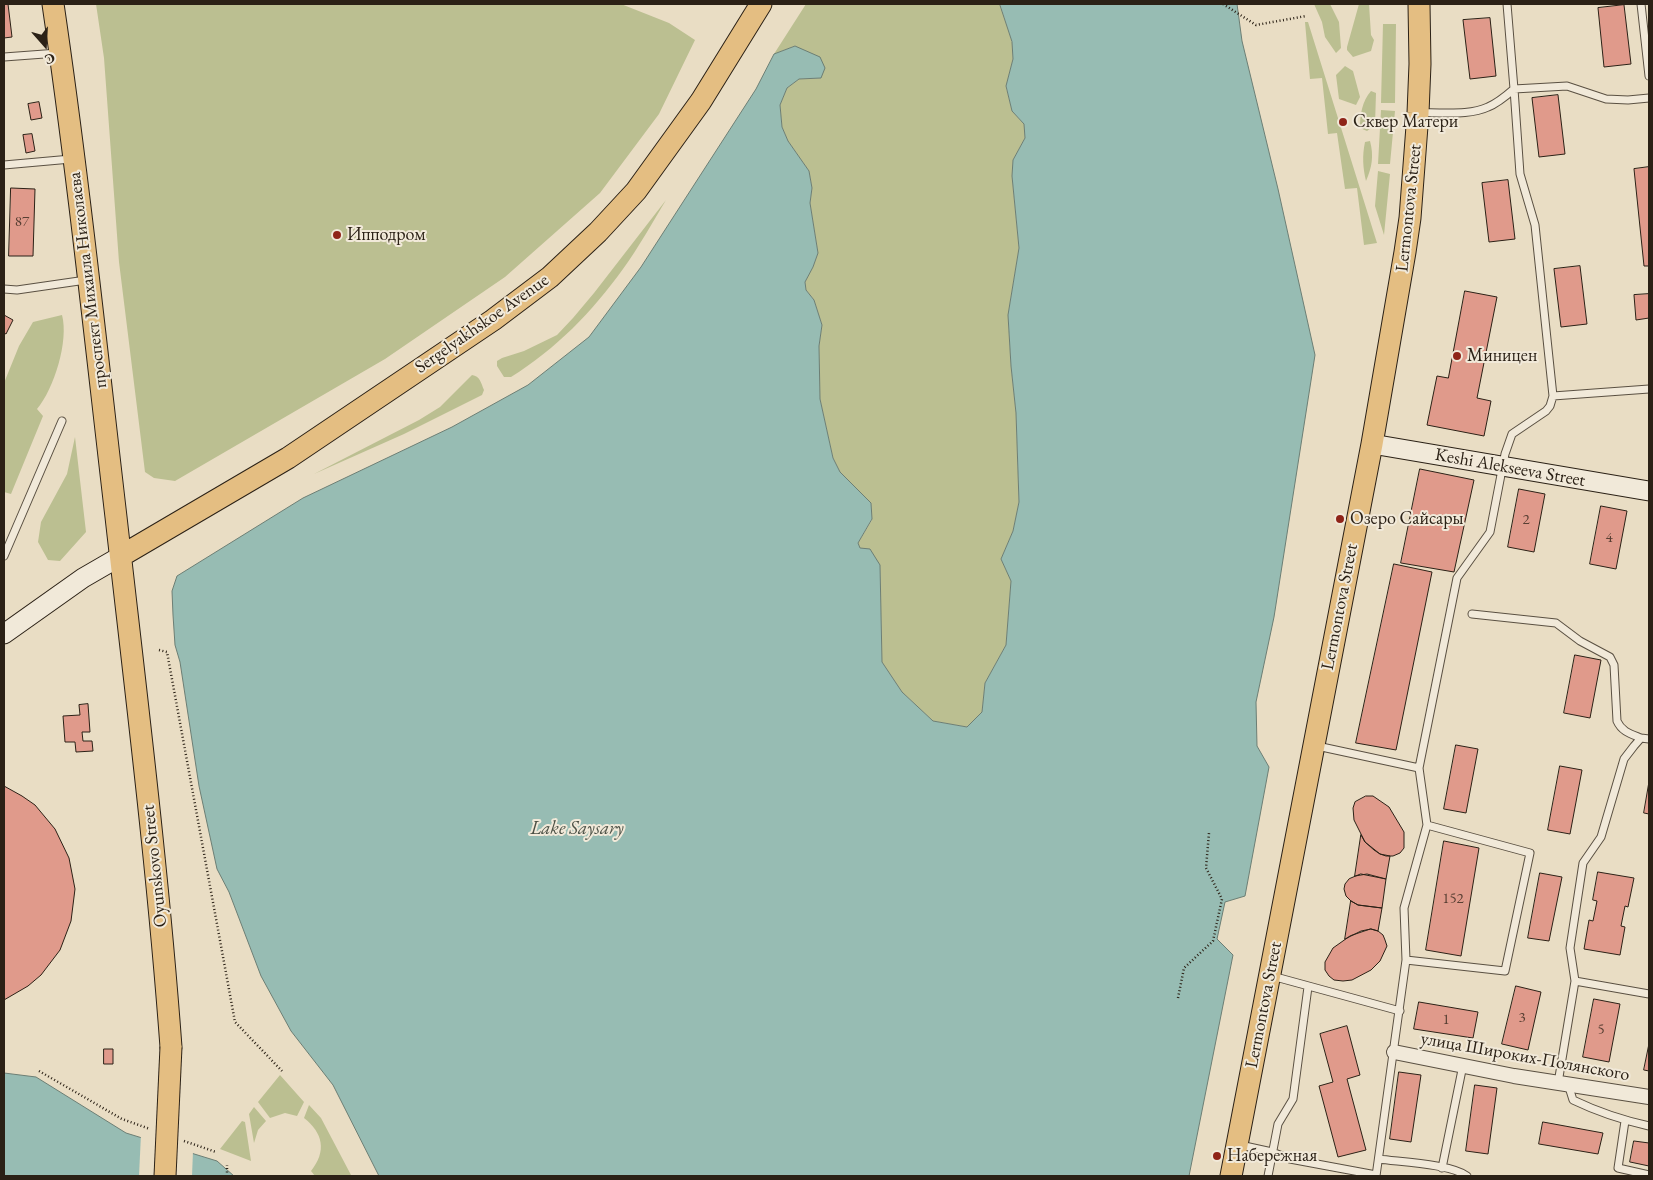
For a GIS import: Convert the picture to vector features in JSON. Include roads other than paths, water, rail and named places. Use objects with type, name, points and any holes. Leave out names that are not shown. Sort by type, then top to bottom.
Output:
[{"type":"main road","name":"проспект Михаила Николаева","points":[[53,4],[74,158],[121,556]]},
{"type":"main road","name":"Sergelyakhskoe Avenue","points":[[121,556],[288,458],[493,320],[550,277],[598,232],[636,191],[701,101],[761,4]]},
{"type":"main road","name":"Lermontova Street","points":[[1231,1176],[1372,444],[1410,218],[1418,113],[1420,64],[1419,4]]},
{"type":"main road","name":"Keshi Alekseeva Street","points":[[1372,444],[1649,492]]},
{"type":"main road","points":[[4,634],[83,578],[121,556]]},
{"type":"main road","name":"Oyunskovo Street","points":[[121,556],[163,944],[171,1047],[165,1176]]},
{"type":"street","name":"улица Широких-Полянского","points":[[1394,1052],[1462,1066],[1649,1097]]},
{"type":"lane","points":[[1237,1144],[1272,1152],[1290,1159],[1376,1176],[1406,960],[1404,908],[1428,826],[1419,768],[1457,578],[1490,532],[1502,467],[1512,434],[1546,411],[1550,406],[1553,396],[1535,225],[1520,174],[1507,4]]},
{"type":"lane","points":[[1641,4],[1649,76]]},
{"type":"lane","points":[[4,57],[60,53]]},
{"type":"lane","points":[[1418,113],[1469,112],[1487,108],[1502,100],[1514,89],[1567,86],[1606,99],[1628,100],[1649,98]]},
{"type":"lane","points":[[4,165],[74,158]]},
{"type":"lane","points":[[4,289],[17,290],[88,280]]},
{"type":"lane","points":[[1553,396],[1649,389]]},
{"type":"lane","points":[[4,556],[62,421]]},
{"type":"lane","points":[[1472,614],[1556,623],[1580,641],[1610,657],[1614,665],[1616,720],[1624,731],[1645,739]]},
{"type":"lane","points":[[1645,739],[1634,746],[1624,759],[1601,837],[1583,863],[1570,948],[1575,981],[1563,1083],[1573,1100],[1595,1111],[1625,1121],[1649,1126]]},
{"type":"lane","points":[[1314,745],[1419,768]]},
{"type":"lane","points":[[1406,960],[1505,971],[1530,853],[1428,826]]},
{"type":"lane","points":[[1270,975],[1400,1011]]},
{"type":"lane","points":[[1575,981],[1649,994]]},
{"type":"lane","points":[[1268,1176],[1278,1124],[1293,1099],[1308,987]]},
{"type":"lane","points":[[1442,1168],[1462,1066]]},
{"type":"lane","points":[[1625,1121],[1618,1168],[1649,1175]]},
{"type":"lane","points":[[1379,1159],[1442,1168],[1463,1173],[1467,1176]]},
{"type":"water","name":"Lake Saysary","points":[[1000,4],[1237,4],[1242,41],[1278,189],[1315,355],[1274,617],[1256,702],[1257,746],[1269,767],[1245,896],[1225,902],[1217,939],[1233,955],[1189,1176],[379,1176],[333,1085],[291,1031],[261,976],[229,892],[217,869],[199,786],[180,662],[175,645],[172,591],[177,576],[303,498],[452,427],[528,385],[589,337],[641,267],[756,89],[774,54],[795,46],[820,57],[825,68],[821,78],[799,79],[787,88],[780,105],[782,127],[788,141],[809,171],[812,188],[810,203],[818,253],[805,282],[806,290],[814,300],[822,325],[819,346],[820,399],[833,458],[840,472],[871,503],[872,519],[858,543],[860,548],[870,549],[880,565],[882,662],[902,692],[933,721],[967,727],[982,712],[985,683],[1006,645],[1011,581],[1001,559],[1013,531],[1019,502],[1016,413],[1008,315],[1019,248],[1012,176],[1013,160],[1025,138],[1024,124],[1012,111],[1006,86],[1013,59],[1012,42]]},
{"type":"water","points":[[4,1073],[36,1077],[126,1133],[217,1161],[234,1176],[4,1176]]},
{"type":"place","name":"Сквер Матери","points":[[1343,122]]},
{"type":"place","name":"Ипподром","points":[[337,235]]},
{"type":"place","name":"Миницен","points":[[1457,356]]},
{"type":"place","name":"Озеро Сайсары","points":[[1340,519]]},
{"type":"place","name":"Набережная","points":[[1217,1156]]}]
